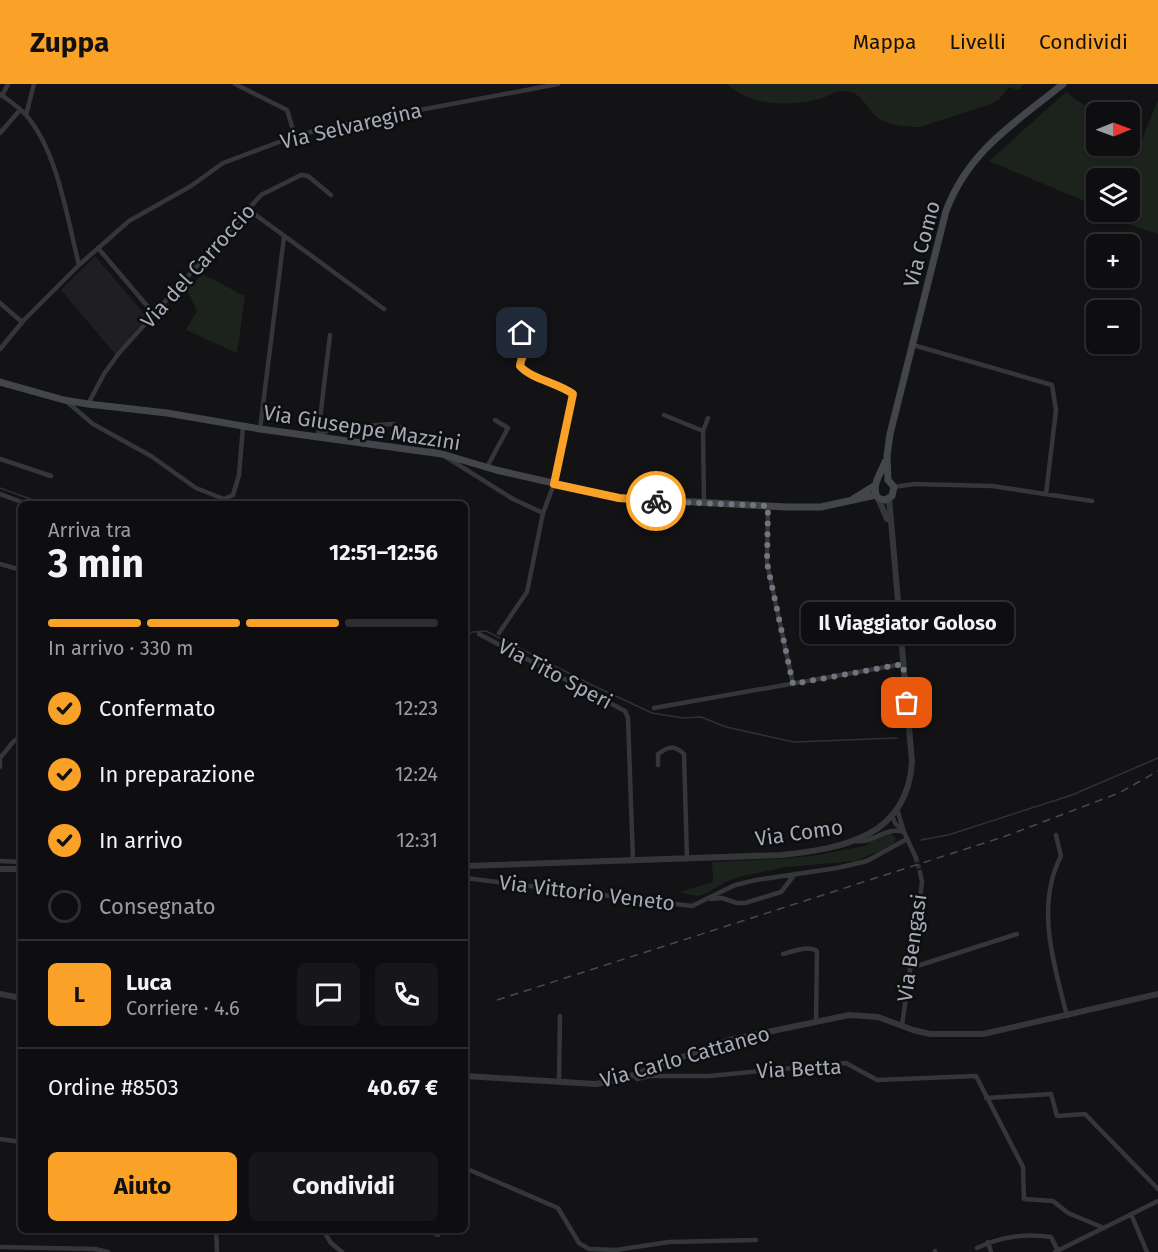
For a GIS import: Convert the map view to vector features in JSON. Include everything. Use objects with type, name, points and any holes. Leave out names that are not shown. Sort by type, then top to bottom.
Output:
[{"type":"main road","name":"Via Como","points":[[876,484],[887,456],[895,411],[946,211],[959,181],[987,146],[1063,84]]},
{"type":"main road","name":"Via Giuseppe Mazzini","points":[[0,382],[64,400],[88,404],[167,413],[260,429],[442,454],[496,470],[619,498],[821,507],[877,497]]},
{"type":"main road","name":"Via Giuseppe Mazzini","points":[[0,387],[15,386]]},
{"type":"main road","name":"Via Como","points":[[887,456],[888,480]]},
{"type":"main road","points":[[888,480],[894,492],[889,498],[883,500],[877,497],[876,484],[888,480]]},
{"type":"main road","name":"Via Giuseppe Mazzini","points":[[846,503],[876,484]]},
{"type":"street","points":[[8,84],[1,97],[26,115],[46,147],[58,177],[78,265]]},
{"type":"street","points":[[26,115],[34,84]]},
{"type":"street","points":[[235,84],[286,110],[295,136]]},
{"type":"street","name":"Via Selvaregina","points":[[0,349],[22,322],[78,265],[129,221],[191,186],[223,163],[295,136],[343,124],[558,84]]},
{"type":"street","points":[[0,133],[20,110]]},
{"type":"street","name":"Via del Carroccio","points":[[88,404],[104,374],[119,353],[261,195],[301,175],[308,176],[331,195]]},
{"type":"street","points":[[249,210],[384,309]]},
{"type":"street","points":[[260,429],[284,237]]},
{"type":"street","points":[[98,248],[154,314]]},
{"type":"street","points":[[0,303],[22,322]]},
{"type":"street","name":"Via Tito Speri","points":[[499,633],[527,592],[543,513],[554,484],[573,394],[563,386],[525,372],[520,366],[529,342],[527,336],[509,327]]},
{"type":"street","points":[[318,436],[330,335]]},
{"type":"street","points":[[913,345],[1052,385],[1056,410],[1046,494]]},
{"type":"street","points":[[64,400],[93,424],[151,456],[196,488],[230,501],[239,475],[243,426]]},
{"type":"street","points":[[664,416],[703,431]]},
{"type":"street","points":[[704,503],[703,431],[708,418]]},
{"type":"street","points":[[487,467],[508,428],[495,420]]},
{"type":"street","points":[[318,436],[332,428],[393,424],[410,431],[513,499],[543,513]]},
{"type":"street","points":[[0,459],[51,476]]},
{"type":"street","points":[[489,483],[496,470]]},
{"type":"street","points":[[894,488],[915,484],[992,486],[1092,501]]},
{"type":"street","points":[[0,494],[19,501]]},
{"type":"street","name":"Via Como","points":[[877,497],[886,513],[893,548]]},
{"type":"street","name":"Via Como","points":[[468,866],[633,862],[792,854],[816,851],[856,841],[875,831],[895,812],[909,780],[912,762],[889,498]]},
{"type":"street","points":[[768,506],[767,563],[793,684]]},
{"type":"street","points":[[0,564],[18,569]]},
{"type":"street","name":"Via Tito Speri","points":[[479,634],[625,711],[628,718],[633,862]]},
{"type":"street","points":[[654,708],[903,664]]},
{"type":"street","points":[[0,767],[0,759],[18,738]]},
{"type":"street","points":[[658,765],[658,754],[668,747],[676,747],[684,754],[687,859]]},
{"type":"street","points":[[895,812],[895,823],[904,832],[916,858]]},
{"type":"street","points":[[856,841],[867,841],[890,830],[904,832]]},
{"type":"street","points":[[1056,835],[1061,856],[1054,871],[1047,927],[1067,1016]]},
{"type":"street","name":"Via Vittorio Veneto","points":[[468,878],[684,905],[698,904],[735,885],[867,861],[907,839]]},
{"type":"street","points":[[0,861],[18,862]]},
{"type":"street","points":[[0,869],[18,869]]},
{"type":"street","name":"Via Bengasi","points":[[902,1025],[921,892],[920,872]]},
{"type":"street","name":"Via Vittorio Veneto","points":[[708,899],[724,898],[737,903],[745,903],[781,892],[795,874]]},
{"type":"street","points":[[911,966],[1017,934]]},
{"type":"street","points":[[783,954],[807,948],[817,951],[816,1021]]},
{"type":"street","points":[[0,993],[18,997]]},
{"type":"street","name":"Via Carlo Cattaneo","points":[[468,1076],[596,1084],[616,1081],[729,1040],[849,1015],[862,1014],[878,1017],[930,1034],[982,1034],[1156,995]]},
{"type":"street","points":[[559,1082],[560,1016]]},
{"type":"street","name":"Via Betta","points":[[634,1075],[637,1079],[650,1076],[709,1076],[846,1063],[877,1080],[976,1076],[1023,1167],[1024,1199],[1053,1201],[1068,1213],[1104,1228]]},
{"type":"street","points":[[986,1098],[1051,1094],[1056,1116],[1085,1114],[1158,1189]]},
{"type":"street","points":[[0,1139],[18,1142]]},
{"type":"street","points":[[468,1169],[558,1208],[579,1243],[585,1247],[616,1250],[660,1243],[756,1240]]},
{"type":"street","points":[[977,1248],[988,1242],[1016,1236],[1044,1236],[1051,1238],[1057,1251],[1158,1201]]},
{"type":"street","points":[[1131,1214],[1147,1252]]},
{"type":"street","points":[[216,1233],[217,1252]]},
{"type":"street","points":[[325,1233],[331,1243],[342,1252]]},
{"type":"street","points":[[433,1233],[438,1235]]},
{"type":"street","points":[[988,1242],[991,1252]]},
{"type":"street","points":[[660,1243],[661,1252]]},
{"type":"street","points":[[0,1247],[95,1249],[108,1252]]},
{"type":"shaded area","points":[[727,84],[1024,84],[1018,90],[1009,87],[999,99],[991,104],[920,127],[899,126],[884,121],[851,92],[838,92],[807,102],[783,104],[758,101],[736,91]]},
{"type":"shaded area","points":[[1066,92],[1086,107],[1086,156],[1140,156],[1140,141],[1158,100],[1158,234],[1122,222],[1140,222],[1140,168],[1086,168],[1086,202],[989,161]]},
{"type":"shaded area","points":[[95,256],[147,317],[115,354],[61,290]]},
{"type":"shaded area","points":[[202,274],[245,296],[237,353],[186,330],[197,311],[187,290]]},
{"type":"shaded area","points":[[891,833],[896,838],[893,844],[855,861],[786,867],[739,877],[703,895],[679,892],[713,882],[712,862],[818,855],[864,846]]},
{"type":"waterway","points":[[0,488],[36,501]]},
{"type":"waterway","points":[[468,635],[472,632],[486,631],[652,713],[683,718],[701,717],[726,727],[794,742],[897,738]]},
{"type":"waterway","points":[[921,840],[948,835],[1072,795],[1158,758]]},
{"type":"tunnel","points":[[916,858],[920,872]]},
{"type":"railway","points":[[497,1000],[1006,836],[1119,793],[1158,771]]},
{"type":"way so far","points":[[656,501],[768,506],[767,563],[793,684],[903,664],[907,703]]},
{"type":"place","name":"Il Viaggiator Goloso","points":[[907,703]]},
{"type":"route","points":[[522,333],[527,336],[529,342],[520,366],[525,372],[563,386],[573,394],[554,484],[619,498],[656,501]]}]
